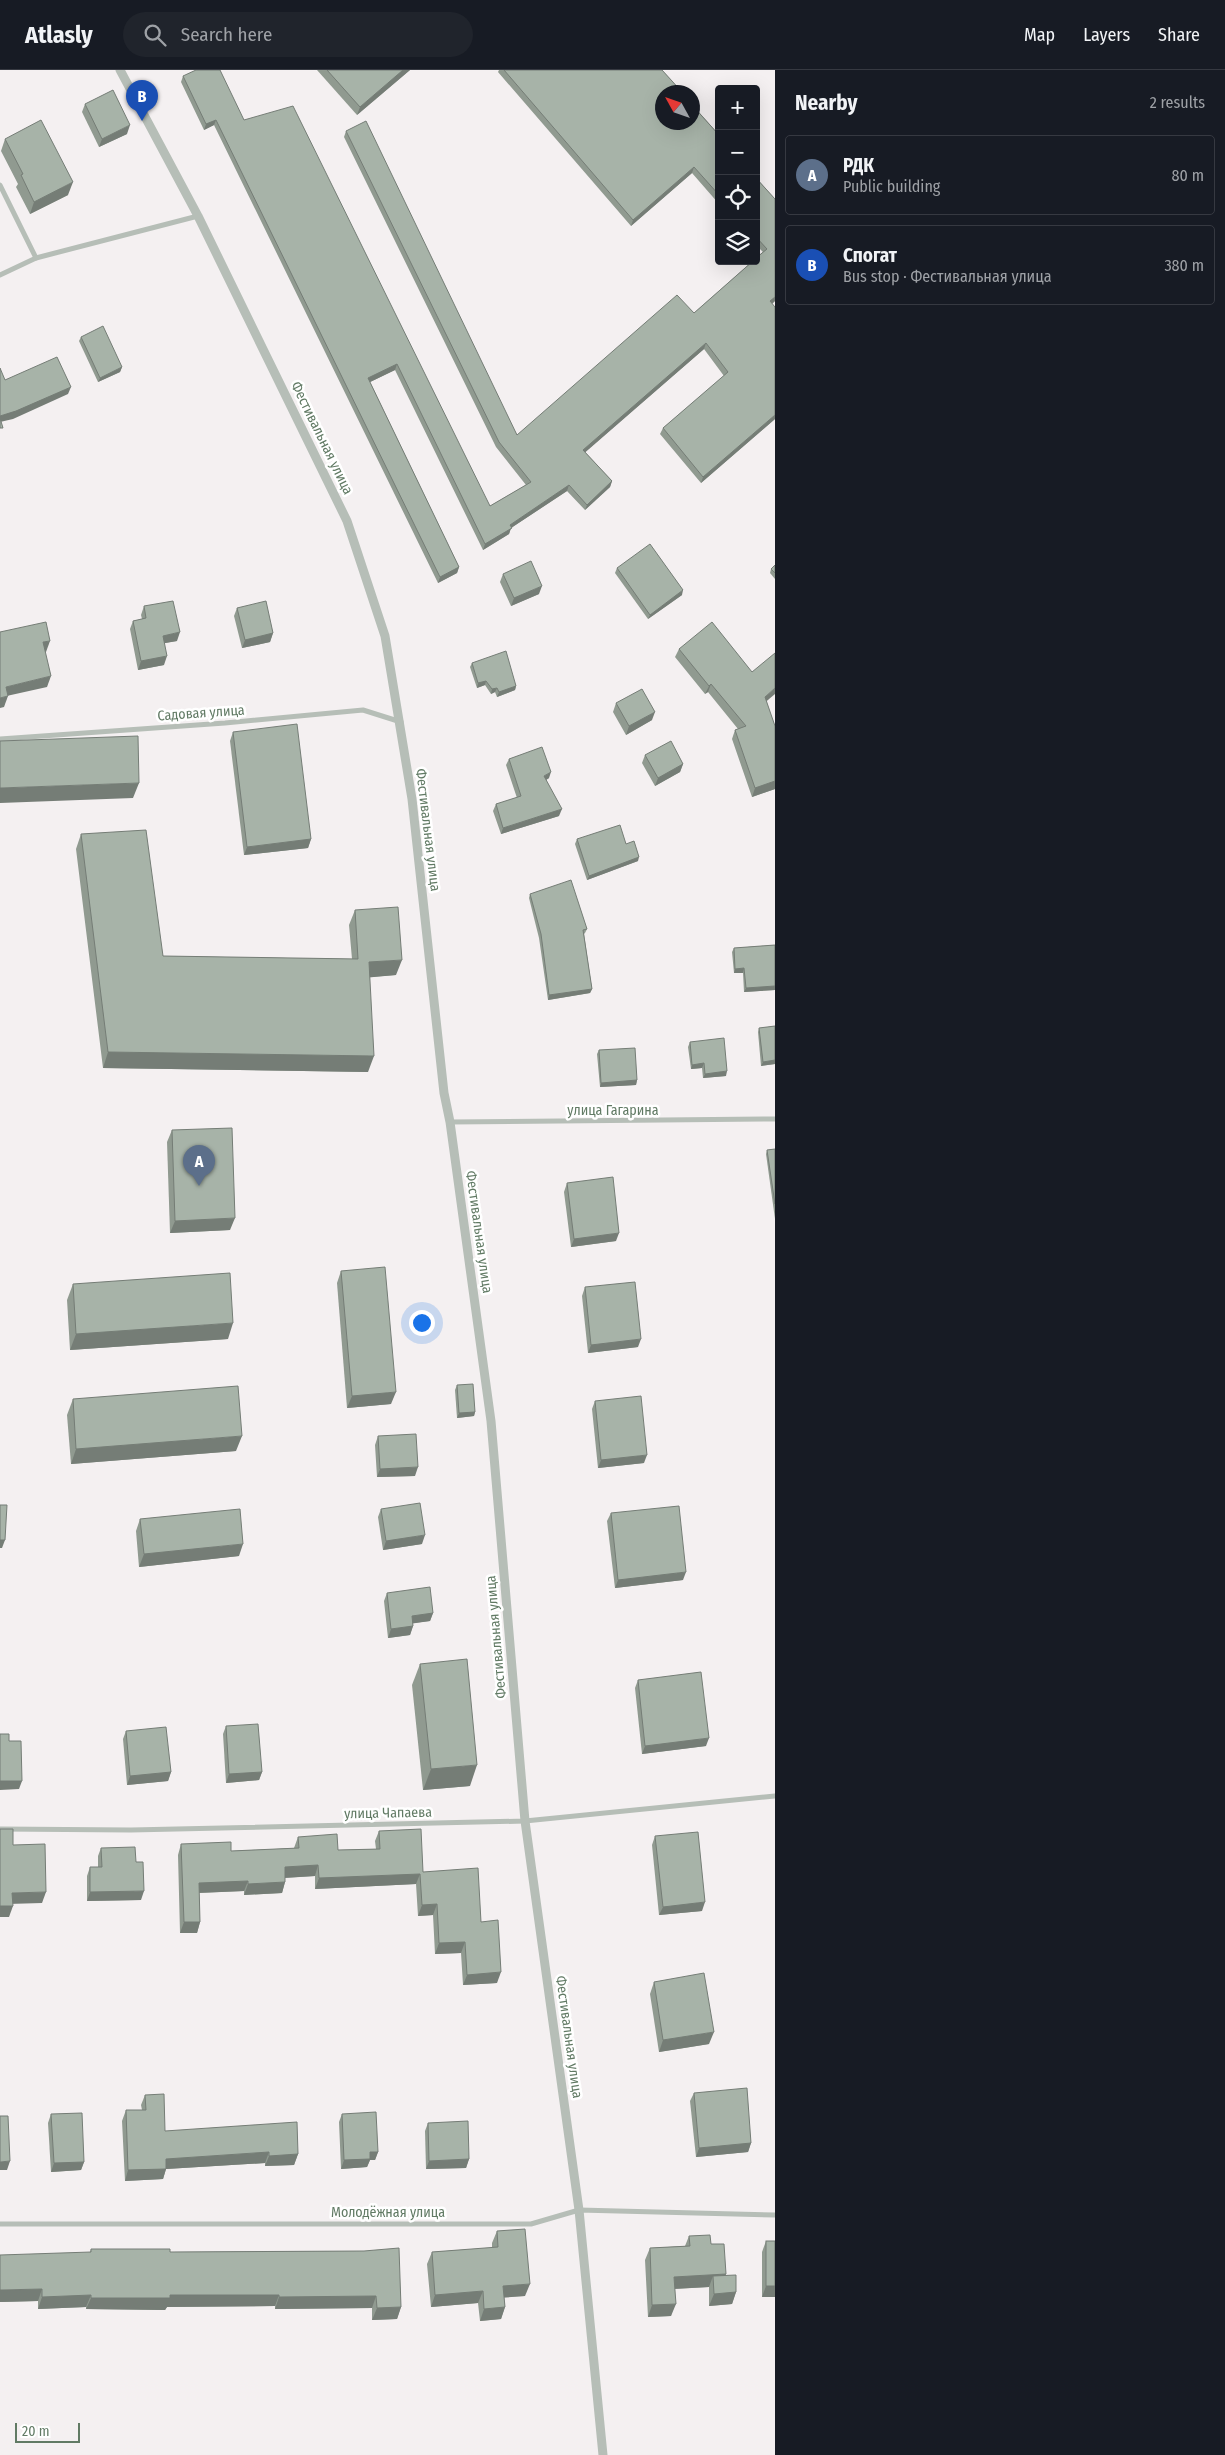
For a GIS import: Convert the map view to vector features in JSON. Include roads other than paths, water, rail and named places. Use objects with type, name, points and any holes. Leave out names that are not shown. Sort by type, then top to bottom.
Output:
[{"type":"street","name":"Фестивальная улица","points":[[120,70],[198,216],[347,521],[385,636],[401,722],[412,799],[444,1093],[450,1122],[491,1421],[525,1821],[579,2210],[602,2455]]},
{"type":"street","points":[[0,185],[36,258]]},
{"type":"street","points":[[0,275],[36,258],[198,216]]},
{"type":"street","name":"Садовая улица","points":[[0,739],[225,723],[363,710],[401,722]]},
{"type":"street","name":"улица Гагарина","points":[[450,1122],[775,1119]]},
{"type":"street","name":"улица Чапаева","points":[[0,1829],[130,1830],[525,1821],[775,1796]]},
{"type":"street","name":"Молодёжная улица","points":[[0,2224],[531,2224],[579,2210],[775,2215]]},
{"type":"place","name":"Спогат","points":[[142,121]]},
{"type":"place","name":"РДК","points":[[199,1186]]}]
